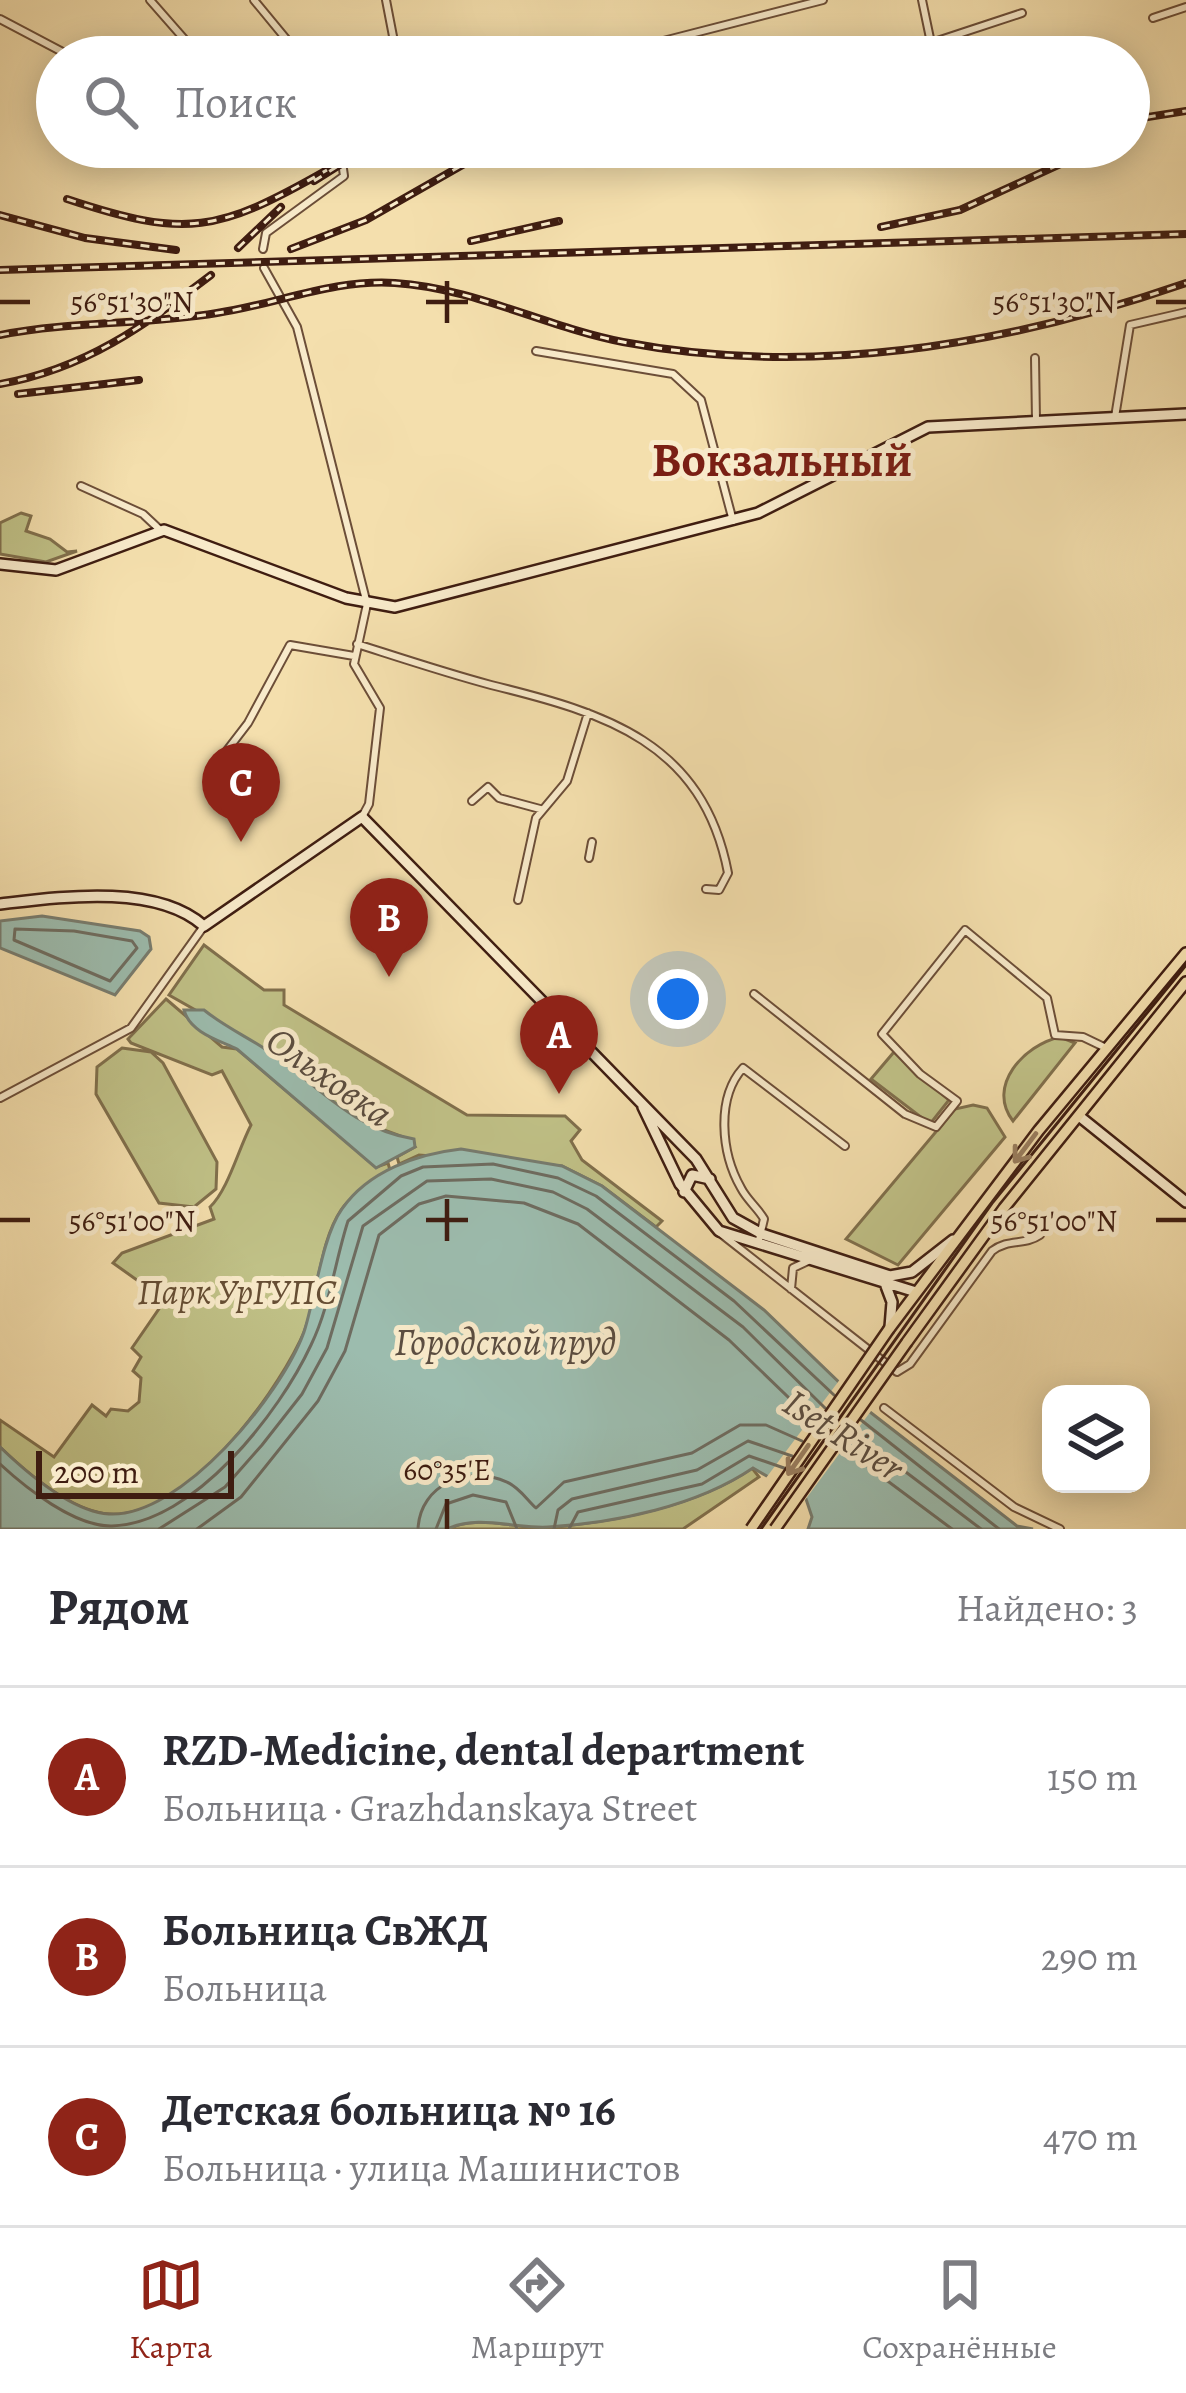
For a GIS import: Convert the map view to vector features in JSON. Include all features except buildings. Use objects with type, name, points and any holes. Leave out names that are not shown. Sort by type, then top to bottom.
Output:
[{"type":"main road","points":[[751,1529],[959,1234],[1186,952]]},
{"type":"main road","points":[[775,1529],[948,1283],[1186,982]]},
{"type":"main road","points":[[1120,1034],[1130,1034],[1138,1046]]},
{"type":"main road","points":[[916,1292],[948,1283]]},
{"type":"street","points":[[150,0],[182,36]]},
{"type":"street","points":[[254,0],[284,36]]},
{"type":"street","points":[[386,0],[394,36]]},
{"type":"street","points":[[683,36],[823,0]]},
{"type":"street","points":[[922,0],[930,36]]},
{"type":"street","points":[[1153,18],[1186,7]]},
{"type":"street","points":[[952,36],[1022,13]]},
{"type":"street","points":[[0,20],[36,38]]},
{"type":"street","points":[[263,249],[266,233],[344,176],[343,168]]},
{"type":"street","points":[[0,1098],[131,1028],[204,926],[362,817],[369,804],[380,708],[353,656],[367,604],[312,382],[286,307],[264,268]]},
{"type":"street","points":[[1114,417],[1130,325],[1186,312]]},
{"type":"street","points":[[536,351],[673,374],[701,400],[733,521]]},
{"type":"street","points":[[1035,358],[1036,420]]},
{"type":"street","points":[[82,486],[143,514],[159,529],[367,604],[408,605],[733,521],[776,506],[904,435],[928,428],[1186,414]]},
{"type":"street","points":[[0,564],[56,570],[159,529]]},
{"type":"street","points":[[357,644],[589,711],[656,749],[698,796],[720,830],[728,873],[719,890],[706,889]]},
{"type":"street","points":[[215,766],[248,722],[290,645],[353,656]]},
{"type":"street","points":[[518,900],[541,809],[567,781],[589,711]]},
{"type":"street","points":[[472,801],[488,787],[499,798],[541,809]]},
{"type":"street","points":[[362,817],[710,1179],[734,1218],[760,1239],[812,1261],[916,1292]]},
{"type":"street","points":[[589,858],[592,842]]},
{"type":"street","points":[[0,904],[59,899],[167,903],[204,926]]},
{"type":"street","points":[[754,994],[905,1114],[936,1127],[957,1101],[920,1074],[882,1034],[965,930],[1046,998],[1055,1035],[1083,1037],[1106,1048]]},
{"type":"street","points":[[760,1239],[764,1220],[735,1173],[726,1125],[726,1091],[743,1068],[845,1146]]},
{"type":"street","points":[[643,1107],[684,1192],[718,1231],[897,1372],[924,1344],[992,1251],[1040,1235]]},
{"type":"street","points":[[1079,1116],[1186,1202]]},
{"type":"street","points":[[684,1192],[692,1175],[710,1179]]},
{"type":"street","points":[[718,1231],[890,1276],[912,1272],[959,1234]]},
{"type":"street","points":[[791,1289],[793,1268],[812,1261]]},
{"type":"street","points":[[886,1286],[892,1302],[890,1328]]},
{"type":"street","points":[[884,1408],[1013,1507],[1060,1529]]},
{"type":"green space","points":[[21,513],[31,516],[26,531],[50,539],[67,552],[77,551],[46,562],[0,554],[0,523]]},
{"type":"green space","points":[[204,945],[264,990],[284,990],[284,1005],[467,1115],[565,1116],[580,1130],[571,1141],[582,1160],[662,1221],[656,1227],[602,1186],[562,1166],[419,1155],[399,1164],[397,1157],[415,1147],[406,1138],[352,1118],[271,1053],[169,995]]},
{"type":"green space","name":"Парк УрГУПС","points":[[166,999],[222,1047],[237,1049],[376,1167],[388,1163],[390,1170],[357,1193],[333,1224],[300,1341],[247,1423],[195,1477],[166,1498],[138,1510],[109,1514],[65,1498],[23,1468],[0,1447],[0,1420],[54,1457],[92,1405],[106,1416],[111,1409],[128,1411],[139,1402],[141,1378],[133,1371],[141,1357],[132,1348],[165,1300],[113,1263],[122,1253],[214,1219],[210,1207],[251,1125],[222,1071],[212,1075],[128,1039]]},
{"type":"green space","points":[[1060,1037],[1075,1043],[1013,1121],[1004,1094],[1013,1069],[1034,1049]]},
{"type":"green space","points":[[122,1048],[151,1052],[163,1063],[217,1162],[216,1189],[194,1207],[159,1203],[96,1094],[97,1067]]},
{"type":"green space","points":[[894,1052],[949,1100],[930,1124],[871,1079]]},
{"type":"green space","points":[[987,1108],[1005,1137],[898,1265],[846,1239],[955,1109]]},
{"type":"green space","points":[[752,1468],[759,1477],[683,1529],[447,1529],[484,1522],[548,1527],[628,1516],[682,1502]]},
{"type":"water","points":[[42,916],[140,931],[149,937],[151,949],[115,995],[0,948],[0,921]]},
{"type":"water","points":[[184,1010],[204,1010],[354,1116],[414,1139],[415,1147],[376,1168],[237,1049],[199,1030]]},
{"type":"water","name":"Городской пруд","points":[[461,1149],[562,1166],[602,1186],[764,1310],[870,1412],[1017,1526],[1033,1529],[808,1529],[812,1517],[806,1499],[753,1468],[707,1493],[655,1510],[548,1527],[484,1522],[447,1529],[0,1529],[0,1447],[36,1479],[94,1512],[137,1510],[197,1475],[252,1418],[292,1358],[304,1332],[329,1235],[342,1209],[379,1175],[428,1155]]},
{"type":"pier","points":[[841,1378],[874,1407],[802,1504],[766,1478]]},
{"type":"tram line","points":[[761,1529],[993,1202],[1186,965]]},
{"type":"railway","points":[[1150,117],[1186,111]]},
{"type":"railway","points":[[314,181],[335,168]]},
{"type":"railway","points":[[291,249],[366,220],[457,168]]},
{"type":"railway","points":[[881,227],[960,210],[1052,168]]},
{"type":"railway","points":[[67,199],[143,220],[201,223],[257,206],[327,170]]},
{"type":"railway","points":[[238,248],[281,207]]},
{"type":"railway","points":[[0,215],[85,238],[176,250]]},
{"type":"railway","points":[[471,241],[559,221]]},
{"type":"railway","points":[[0,270],[1186,234]]},
{"type":"railway","points":[[0,384],[59,368],[112,343],[211,275]]},
{"type":"railway","points":[[0,335],[190,317],[327,288],[395,283],[453,292],[623,342],[766,357],[837,356],[979,338],[1118,305],[1186,283]]},
{"type":"railway","points":[[18,394],[139,380]]},
{"type":"place","name":"Детская больница № 16","points":[[241,842]]},
{"type":"place","name":"Больница СвЖД","points":[[389,977]]},
{"type":"place","name":"RZD-Medicine, dental department","points":[[559,1094]]},
{"type":"district","name":"Вокзальный","points":[[782,459]]},
{"type":"water label","name":"Ольховка","points":[[330,1076]]},
{"type":"water label","name":"Iset River","points":[[844,1434]]}]
